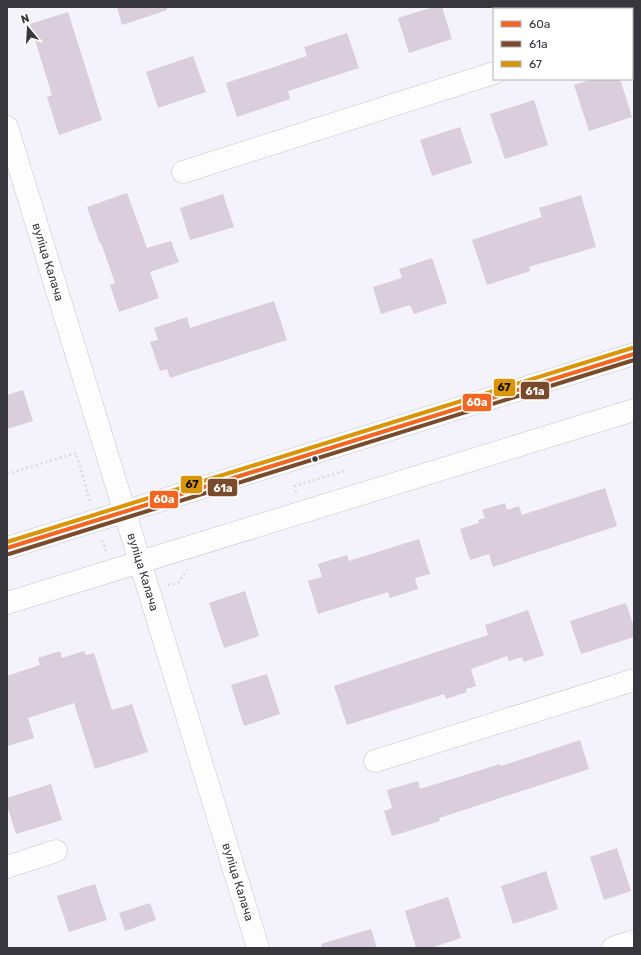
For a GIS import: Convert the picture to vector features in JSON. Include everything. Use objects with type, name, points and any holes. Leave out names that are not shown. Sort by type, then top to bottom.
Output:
[{"type":"street","points":[[183,172],[493,73]]},
{"type":"street","name":"вуліца Калача","points":[[7,127],[258,948]]},
{"type":"street","points":[[7,548],[634,354]]},
{"type":"street","points":[[7,603],[634,410]]},
{"type":"street","points":[[375,761],[634,680]]},
{"type":"street","points":[[7,867],[56,851]]},
{"type":"street","points":[[613,948],[634,941]]},
{"type":"path","points":[[7,474],[76,453],[91,502]]},
{"type":"path","points":[[294,486],[347,470]]},
{"type":"building","points":[[117,7],[167,7],[167,10],[122,25]]},
{"type":"building","points":[[433,7],[442,7],[452,39],[409,53],[398,18]]},
{"type":"building","points":[[68,12],[102,120],[59,135],[47,97],[52,95],[30,24]]},
{"type":"building","points":[[347,33],[359,68],[288,91],[290,99],[237,117],[226,83],[307,56],[304,47]]},
{"type":"building","points":[[193,56],[206,92],[158,108],[146,72]]},
{"type":"building","points":[[590,80],[620,80],[632,117],[589,131],[574,85]]},
{"type":"building","points":[[534,100],[548,145],[505,159],[490,114]]},
{"type":"building","points":[[460,127],[472,163],[432,176],[420,140]]},
{"type":"building","points":[[127,193],[147,248],[171,241],[179,262],[150,272],[159,298],[119,312],[110,285],[115,283],[87,207]]},
{"type":"building","points":[[223,194],[234,227],[190,240],[180,208]]},
{"type":"building","points":[[581,195],[596,247],[529,267],[530,271],[487,285],[472,240],[542,217],[539,208]]},
{"type":"building","points":[[432,258],[447,303],[414,314],[410,305],[381,314],[373,287],[402,278],[399,269]]},
{"type":"building","points":[[274,301],[287,340],[170,378],[167,369],[160,371],[150,342],[158,340],[154,328],[187,317],[190,328]]},
{"type":"building","points":[[23,390],[33,421],[7,429],[7,395]]},
{"type":"building","points":[[605,488],[617,526],[493,567],[489,554],[470,560],[460,529],[479,523],[478,520],[485,518],[482,510],[505,503],[507,510],[519,506],[522,515]]},
{"type":"building","points":[[419,539],[430,574],[415,578],[418,589],[390,598],[388,592],[318,614],[308,581],[322,577],[318,564],[347,555],[349,561]]},
{"type":"building","points":[[245,591],[259,636],[224,648],[209,603]]},
{"type":"building","points":[[626,603],[634,627],[634,637],[581,654],[570,621]]},
{"type":"building","points":[[528,610],[544,655],[524,662],[522,657],[509,661],[507,656],[471,669],[476,686],[466,689],[467,692],[446,699],[444,694],[347,725],[334,686],[488,635],[485,625]]},
{"type":"building","points":[[60,651],[62,658],[84,651],[86,655],[94,653],[112,710],[132,704],[148,752],[95,769],[74,703],[28,718],[34,738],[7,746],[7,676],[40,665],[38,658]]},
{"type":"building","points":[[267,674],[280,714],[244,726],[231,685]]},
{"type":"building","points":[[580,740],[589,769],[439,818],[440,821],[392,836],[384,811],[392,808],[387,790],[418,781],[420,789],[500,764],[501,766]]},
{"type":"building","points":[[51,784],[62,820],[16,834],[7,805],[7,798]]},
{"type":"building","points":[[617,848],[631,891],[604,900],[590,857]]},
{"type":"building","points":[[546,871],[558,909],[513,924],[501,886]]},
{"type":"building","points":[[95,884],[107,920],[69,932],[57,896]]},
{"type":"building","points":[[448,897],[461,938],[431,948],[416,948],[405,911]]},
{"type":"building","points":[[150,903],[156,920],[125,931],[119,913]]},
{"type":"building","points":[[371,929],[377,948],[322,948],[321,944]]},
{"type":"transit line","name":"67","points":[[7,542],[632,348]]},
{"type":"transit line","name":"60а","points":[[7,548],[634,354]]},
{"type":"transit line","name":"61а","points":[[9,554],[634,360]]}]
